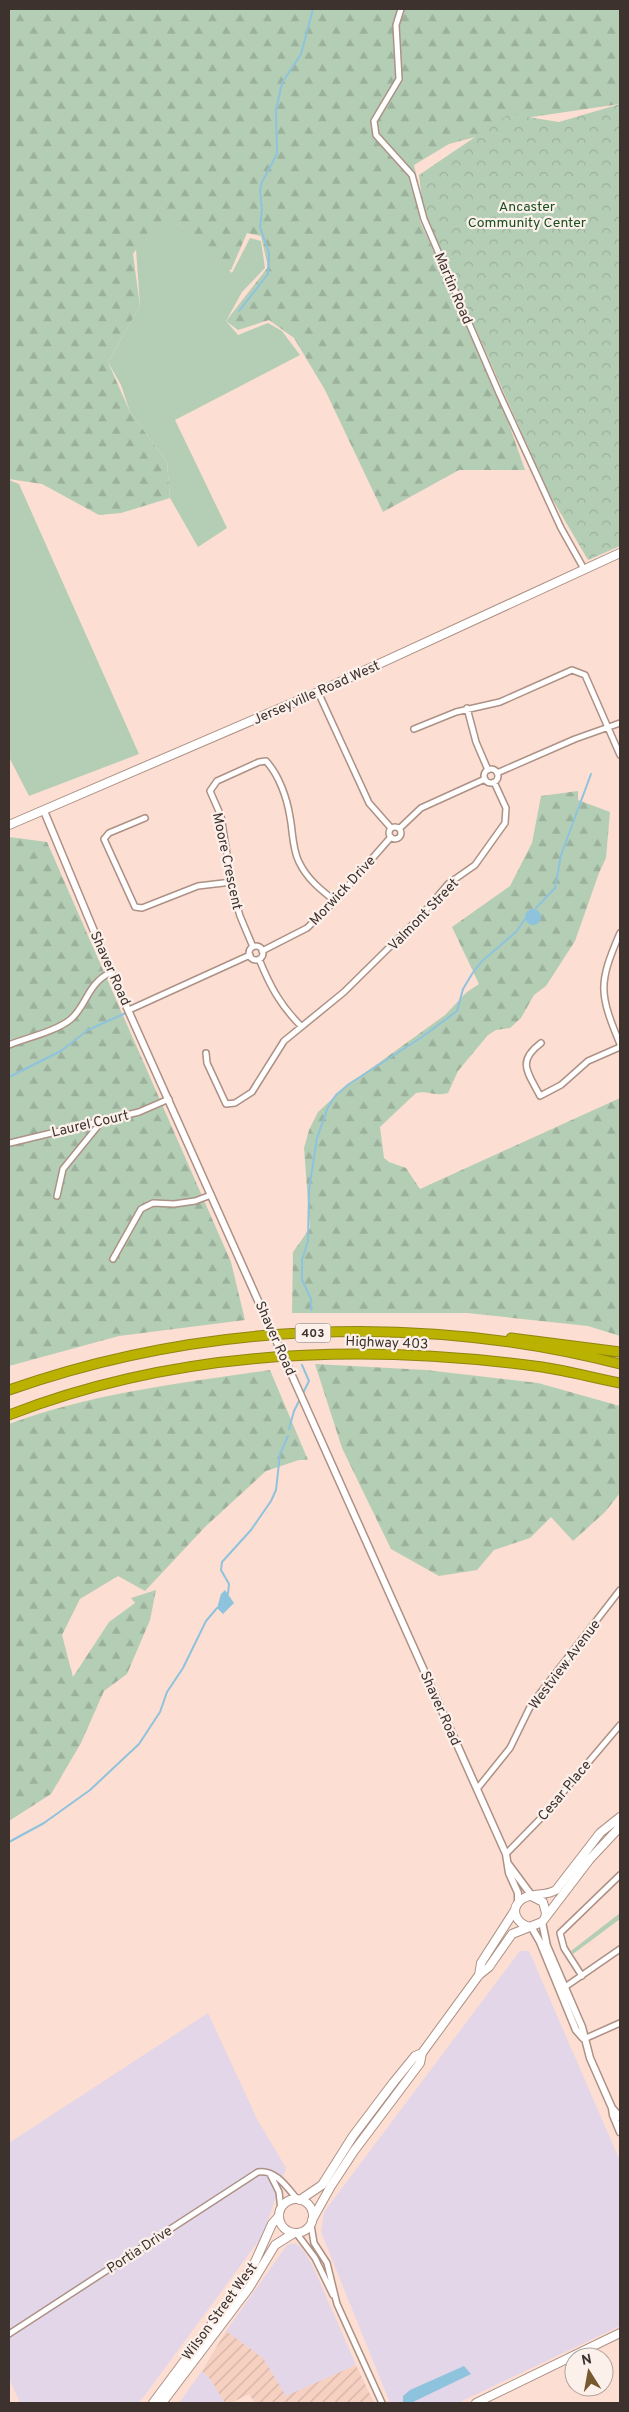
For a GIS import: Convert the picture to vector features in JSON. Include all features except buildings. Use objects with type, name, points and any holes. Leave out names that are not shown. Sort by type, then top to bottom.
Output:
[{"type":"highway","name":"Highway 403","points":[[9,1390],[107,1360],[184,1346],[299,1333],[367,1332],[459,1336],[552,1349],[620,1364]]},
{"type":"highway","points":[[459,1336],[528,1339],[620,1352]]},
{"type":"highway","name":"Highway 403","points":[[9,1414],[43,1401],[107,1383],[245,1359],[304,1354],[371,1354],[470,1359],[545,1368],[620,1383]]},
{"type":"highway","points":[[470,1359],[620,1390]]},
{"type":"main road","name":"Jerseyville Road West","points":[[9,825],[318,692],[620,553]]},
{"type":"main road","points":[[479,1975],[481,1963],[523,1898],[547,1894],[556,1890],[600,1832],[620,1817]]},
{"type":"main road","points":[[422,2053],[414,2056],[353,2136],[322,2185],[299,2199],[288,2201],[280,2213],[283,2227],[295,2233],[306,2230],[330,2186],[420,2063],[422,2053],[479,1975],[489,1967],[512,1934],[532,1928],[544,1920],[590,1859],[618,1829],[620,1822]]},
{"type":"main road","points":[[532,1896],[543,1902],[546,1912],[544,1920]]},
{"type":"main road","points":[[517,1905],[518,1922],[532,1928]]},
{"type":"main road","points":[[299,2199],[310,2206],[312,2222]]},
{"type":"main road","name":"Wilson Street West","points":[[153,2403],[238,2290],[255,2262],[272,2224],[280,2213]]},
{"type":"main road","name":"Wilson Street West","points":[[162,2403],[249,2288],[274,2245],[295,2233]]},
{"type":"main road","points":[[476,2403],[620,2333]]},
{"type":"street","name":"Martin Road","points":[[400,9],[396,25],[399,79],[393,93],[374,121],[376,135],[382,144],[399,159],[412,175],[424,219],[499,394],[561,528],[584,569]]},
{"type":"street","points":[[414,729],[467,708],[500,702],[572,670],[585,675],[620,755]]},
{"type":"street","points":[[318,692],[369,803],[391,828],[400,828],[421,808],[485,779]]},
{"type":"street","points":[[467,708],[476,742],[488,770]]},
{"type":"street","points":[[497,774],[576,739],[620,723]]},
{"type":"street","name":"Moore Crescent","points":[[253,947],[240,916],[232,882],[221,816],[210,791],[217,781],[259,762],[266,761],[271,766],[286,799],[294,847],[299,862],[313,883],[335,901]]},
{"type":"street","points":[[488,770],[494,770],[497,774]]},
{"type":"street","points":[[488,770],[485,773],[485,779],[489,783],[497,779],[497,774]]},
{"type":"street","name":"Valmont Street","points":[[206,1053],[207,1064],[221,1097],[226,1104],[235,1103],[252,1092],[284,1041],[357,980],[419,918],[448,884],[475,864],[505,823],[506,808],[494,782]]},
{"type":"street","name":"Shaver Road","points":[[44,811],[112,972],[506,1854],[509,1873],[518,1893],[517,1905]]},
{"type":"street","points":[[146,818],[109,833],[104,839],[135,907],[142,908],[198,886],[232,882]]},
{"type":"street","points":[[391,828],[389,834],[397,839],[400,837],[400,828]]},
{"type":"street","name":"Morwick Drive","points":[[262,951],[307,928],[335,901],[391,837]]},
{"type":"street","points":[[541,1043],[531,1051],[526,1059],[526,1067],[540,1096],[561,1085],[588,1061],[620,1045],[607,1012],[603,990],[606,967],[620,933]]},
{"type":"street","points":[[250,955],[250,950],[253,947],[259,947],[262,955],[258,959]]},
{"type":"street","points":[[250,955],[254,959],[258,959]]},
{"type":"street","points":[[129,1010],[250,955]]},
{"type":"street","points":[[258,959],[269,984],[283,1008],[301,1026]]},
{"type":"street","points":[[9,1045],[67,1022],[75,1015],[92,987],[112,972]]},
{"type":"street","name":"Laurel Court","points":[[10,1144],[139,1112],[169,1099]]},
{"type":"street","points":[[56,1196],[63,1170],[102,1120]]},
{"type":"street","points":[[113,1259],[141,1209],[153,1203],[195,1202],[211,1195]]},
{"type":"street","name":"Westview Avenue","points":[[477,1789],[510,1748],[531,1705],[620,1590]]},
{"type":"street","name":"Cesar Place","points":[[506,1854],[542,1817],[620,1725]]},
{"type":"street","name":"Shaver Road","points":[[509,1865],[532,1896]]},
{"type":"street","points":[[582,1976],[564,1948],[560,1933],[620,1875]]},
{"type":"street","points":[[544,1920],[547,1946],[582,2027],[590,2058],[612,2108],[620,2132]]},
{"type":"street","points":[[532,1928],[540,1942],[576,2030],[584,2039]]},
{"type":"street","points":[[565,1988],[620,1949]]},
{"type":"street","points":[[584,2039],[620,2023]]},
{"type":"street","points":[[612,2108],[620,2117]]},
{"type":"street","name":"Portia Drive","points":[[9,2334],[258,2172],[267,2171],[270,2174]]},
{"type":"street","points":[[270,2174],[277,2177],[299,2199]]},
{"type":"street","points":[[270,2174],[279,2192],[280,2213]]},
{"type":"street","points":[[312,2222],[314,2243],[327,2262],[335,2298]]},
{"type":"street","points":[[295,2233],[315,2258],[382,2403]]},
{"type":"shaded area","points":[[520,1951],[529,1951],[620,2161],[620,2326],[576,2347],[564,2347],[564,2353],[458,2403],[390,2403],[321,2232],[324,2212]]},
{"type":"shaded area","points":[[208,2013],[257,2119],[286,2168],[263,2235],[139,2403],[20,2403],[9,2378],[9,2143]]},
{"type":"shaded area","points":[[295,2243],[301,2247],[312,2264],[356,2365],[286,2397],[263,2358],[226,2331],[287,2245]]},
{"type":"shaded area","points":[[226,2331],[263,2358],[286,2396],[356,2365],[374,2403],[255,2403],[249,2394],[231,2403],[225,2403],[210,2379],[202,2371]]},
{"type":"shaded area","points":[[202,2371],[210,2379],[225,2403],[179,2403]]},
{"type":"green space","points":[[9,9],[620,9],[620,104],[504,121],[479,136],[449,144],[414,165],[418,183],[420,221],[497,390],[525,470],[459,470],[383,512],[325,390],[294,338],[269,320],[238,330],[226,321],[268,267],[261,236],[247,233],[231,270],[226,270],[180,225],[150,229],[133,254],[140,306],[108,362],[130,412],[167,462],[170,498],[121,513],[99,515],[42,484],[9,479]]},
{"type":"green space","name":"Ancaster Community Center","points":[[620,104],[620,546],[588,560],[547,490],[423,210],[419,175],[509,114],[559,122]]},
{"type":"green space","points":[[180,225],[232,273],[250,238],[261,241],[265,268],[242,292],[226,321],[238,335],[268,323],[282,331],[300,355],[175,420],[227,528],[198,547],[170,498],[167,462],[130,412],[121,385],[108,362],[140,306],[136,249],[149,226]]},
{"type":"green space","points":[[9,480],[19,484],[139,754],[29,796],[9,757]]},
{"type":"green space","points":[[578,791],[578,800],[610,812],[606,858],[575,941],[546,986],[534,995],[521,1018],[510,1028],[496,1030],[488,1035],[458,1071],[448,1093],[416,1093],[380,1127],[384,1158],[389,1162],[406,1168],[420,1189],[620,1098],[620,1336],[588,1326],[467,1313],[292,1313],[293,1252],[310,1228],[304,1148],[309,1130],[318,1112],[344,1088],[445,1015],[467,992],[479,984],[452,927],[510,886],[532,843],[541,796]]},
{"type":"green space","points":[[9,837],[47,842],[231,1262],[245,1320],[119,1336],[9,1366]]},
{"type":"green space","points":[[315,1364],[426,1370],[538,1383],[620,1406],[620,1493],[605,1512],[573,1541],[551,1517],[530,1538],[494,1550],[477,1570],[439,1576],[391,1549],[342,1448]]},
{"type":"green space","points":[[270,1370],[308,1460],[299,1460],[266,1471],[205,1527],[145,1591],[118,1576],[80,1599],[62,1635],[73,1677],[109,1622],[135,1603],[131,1598],[156,1590],[150,1620],[127,1674],[104,1691],[81,1743],[51,1794],[9,1821],[9,1424],[73,1404],[138,1390]]},
{"type":"green space","points":[[620,1913],[620,1919],[573,1954],[571,1951]]},
{"type":"water","points":[[530,909],[536,909],[541,914],[539,923],[530,925],[525,920],[525,914]]},
{"type":"water","points":[[225,1590],[234,1603],[223,1614],[217,1608],[221,1594]]},
{"type":"water","points":[[464,2366],[471,2374],[411,2403],[403,2402],[403,2396],[410,2390]]},
{"type":"waterway","points":[[239,311],[268,274],[269,253],[260,227],[262,210],[260,191],[262,182],[277,154],[276,110],[282,83],[301,54],[313,9]]},
{"type":"waterway","points":[[536,908],[555,888],[561,855],[591,774]]},
{"type":"waterway","points":[[311,1310],[311,1299],[302,1280],[302,1260],[308,1241],[309,1190],[317,1138],[328,1107],[336,1095],[349,1084],[422,1037],[457,1011],[463,989],[472,974],[481,962],[516,932],[525,919]]},
{"type":"waterway","points":[[9,1077],[61,1051],[88,1030],[126,1013]]},
{"type":"waterway","points":[[302,1365],[309,1381],[302,1395]]},
{"type":"waterway","points":[[289,1429],[294,1411],[300,1399]]},
{"type":"waterway","points":[[228,1594],[229,1584],[221,1570],[222,1562],[251,1530],[271,1501],[276,1490],[280,1454],[288,1436]]},
{"type":"waterway","points":[[9,1842],[44,1823],[90,1790],[139,1744],[160,1712],[167,1692],[183,1668],[206,1621],[217,1608]]}]
